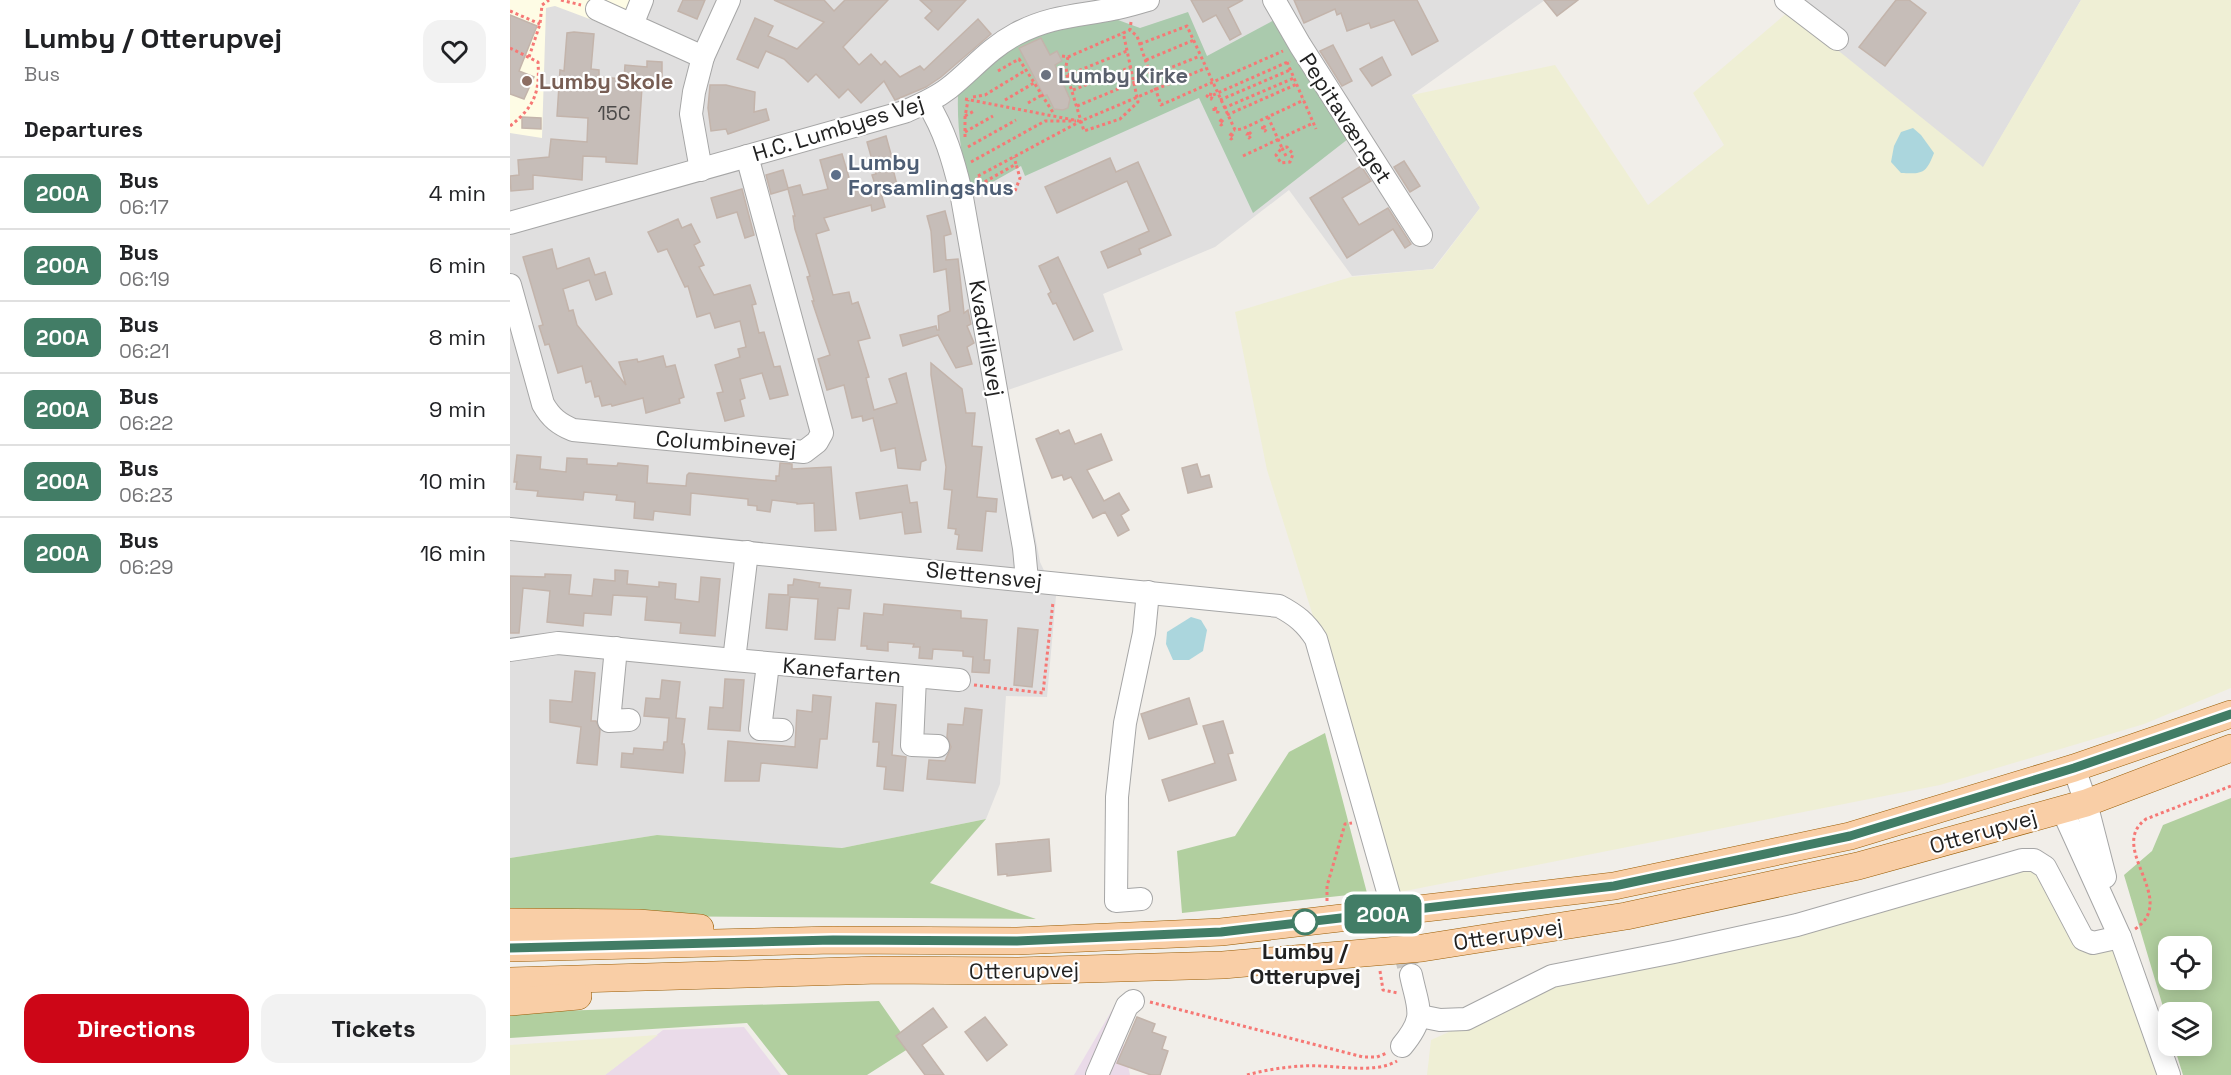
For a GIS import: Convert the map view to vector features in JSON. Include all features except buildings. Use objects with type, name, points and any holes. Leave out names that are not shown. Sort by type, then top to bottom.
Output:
[{"type":"main road","name":"Otterupvej","points":[[510,948],[833,940],[1017,941],[1221,932],[1614,886],[2076,791],[2229,715]]},
{"type":"main road","name":"Otterupvej","points":[[510,981],[879,970],[1018,971],[1223,965],[1422,948],[1626,916],[1835,871],[2076,791],[2231,748]]},
{"type":"main road","points":[[510,922],[638,923],[833,940]]},
{"type":"main road","points":[[510,1002],[830,973]]},
{"type":"street","points":[[632,25],[642,0]]},
{"type":"street","points":[[701,170],[691,114],[694,92],[703,57],[729,0]]},
{"type":"street","name":"H.C. Lumbyes Vej","points":[[510,223],[904,112],[927,102],[963,92],[976,62],[997,46],[1041,23],[1063,16],[1113,9],[1148,0]]},
{"type":"street","name":"Pepitavænget","points":[[1274,0],[1300,45],[1421,235]]},
{"type":"street","points":[[1786,0],[1837,39]]},
{"type":"street","points":[[597,9],[703,57]]},
{"type":"street","name":"Kvadrillevej","points":[[927,102],[948,143],[961,192],[1028,580]]},
{"type":"street","name":"Columbinevej","points":[[510,285],[543,404],[549,416],[560,425],[573,430],[804,452],[817,442],[822,433],[747,156]]},
{"type":"street","name":"Slettensvej","points":[[510,529],[1280,606],[1296,615],[1316,639],[1389,895]]},
{"type":"street","points":[[734,660],[747,552]]},
{"type":"street","points":[[1141,899],[1116,901],[1116,797],[1125,723],[1144,633],[1148,592]]},
{"type":"street","name":"Kanefarten","points":[[510,650],[558,643],[959,680]]},
{"type":"street","points":[[616,648],[609,721],[629,720]]},
{"type":"street","name":"Kanefarten","points":[[768,664],[760,729],[782,730]]},
{"type":"street","name":"Kanefarten","points":[[915,677],[912,746],[938,746]]},
{"type":"street","points":[[2076,791],[2120,937],[2169,1075]]},
{"type":"street","points":[[1420,1016],[1440,1020],[1466,1019],[1552,976],[1797,925],[2022,860],[2034,860],[2045,867],[2082,939],[2093,943],[2120,937]]},
{"type":"street","points":[[1402,1046],[1414,1032],[1420,1016],[1412,982]]},
{"type":"street","points":[[1097,1075],[1127,1006],[1133,1001]]},
{"type":"path","points":[[529,57],[540,24],[542,5],[549,0]]},
{"type":"path","points":[[510,11],[540,24]]},
{"type":"path","points":[[1140,44],[1187,26],[1235,130]]},
{"type":"path","points":[[1062,56],[1068,57],[1130,30],[1137,36],[1161,105],[1283,51]]},
{"type":"path","points":[[1068,57],[1066,66],[1084,131],[1120,119],[1137,105],[1138,98],[1123,32]]},
{"type":"path","points":[[1145,60],[1194,40]]},
{"type":"path","points":[[510,48],[538,62],[539,82],[531,106],[510,126]]},
{"type":"path","points":[[1068,75],[1127,51]]},
{"type":"path","points":[[1150,76],[1200,56]]},
{"type":"path","points":[[1254,58],[1256,63]]},
{"type":"path","points":[[988,76],[1019,59],[1054,115]]},
{"type":"path","points":[[1249,60],[1251,65]]},
{"type":"path","points":[[1213,95],[1287,62],[1316,129]]},
{"type":"path","points":[[1073,90],[1131,67]]},
{"type":"path","points":[[978,176],[1081,121],[1206,68]]},
{"type":"path","points":[[973,99],[985,95],[1026,70]]},
{"type":"path","points":[[1220,100],[1291,70]]},
{"type":"path","points":[[1218,109],[1294,78]]},
{"type":"path","points":[[1077,106],[1135,82]]},
{"type":"path","points":[[1005,100],[1034,83]]},
{"type":"path","points":[[1224,121],[1297,84]]},
{"type":"path","points":[[963,92],[973,99]]},
{"type":"path","points":[[963,92],[973,99],[1081,121]]},
{"type":"path","points":[[963,92],[964,132],[967,148],[981,184],[1016,164]]},
{"type":"path","points":[[1028,104],[1041,95]]},
{"type":"path","points":[[1232,134],[1235,130],[1304,100]]},
{"type":"path","points":[[964,117],[974,111]]},
{"type":"path","points":[[964,132],[993,116]]},
{"type":"path","points":[[1268,117],[1286,156]]},
{"type":"path","points":[[967,148],[1016,120]]},
{"type":"path","points":[[971,162],[1045,121],[1081,121]]},
{"type":"path","points":[[1260,121],[1263,126]]},
{"type":"path","points":[[1243,156],[1313,123]]},
{"type":"path","points":[[1246,127],[1248,133]]},
{"type":"path","points":[[1287,147],[1293,154],[1293,159],[1286,164],[1281,163],[1276,155],[1282,148],[1287,147]]},
{"type":"path","points":[[1014,156],[1020,178],[1015,191]]},
{"type":"path","points":[[959,680],[961,683],[1043,693],[1055,582]]},
{"type":"path","points":[[2120,937],[2145,921],[2150,907],[2149,896],[2132,839],[2137,826],[2146,819],[2231,786]]},
{"type":"path","points":[[1328,909],[1327,886],[1345,824],[1367,820]]},
{"type":"path","points":[[1379,966],[1383,990],[1396,993],[1412,982]]},
{"type":"path","points":[[1133,1001],[1140,999],[1363,1058],[1377,1057],[1402,1046]]},
{"type":"path","points":[[1380,1072],[1389,1070],[1398,1060],[1402,1046]]},
{"type":"path","points":[[1247,1075],[1305,1066],[1361,1073]]},
{"type":"shaded area","points":[[510,0],[1545,0],[1412,95],[1480,208],[1433,269],[1352,276],[1289,190],[1215,247],[1103,294],[1123,350],[1008,390],[1040,562],[1056,596],[1047,697],[1006,696],[1000,784],[986,819],[842,848],[657,835],[510,858]]},
{"type":"shaded area","name":"Lumby Skole","points":[[510,0],[632,0],[619,30],[555,6],[546,8],[542,138],[510,133]]},
{"type":"shaded area","points":[[1773,0],[2081,0],[1983,168]]},
{"type":"shaded area","points":[[1115,1005],[1130,1075],[1074,1075]]},
{"type":"shaded area","points":[[744,1027],[781,1075],[605,1075],[663,1030]]},
{"type":"green space","points":[[2081,0],[2231,0],[2231,688],[2144,724],[1940,785],[1400,892],[1267,470],[1235,312],[1351,277],[1434,269],[1480,208],[1412,95],[1555,65],[1648,205],[1724,145],[1693,93],[1789,11],[1983,167]]},
{"type":"green space","points":[[1188,12],[1207,56],[1276,19],[1348,139],[1253,213],[1199,98],[1025,176],[1021,166],[973,193],[965,170],[961,145],[958,95],[1016,42],[1096,18],[1118,20],[1140,28]]},
{"type":"green space","points":[[1325,733],[1367,893],[1182,913],[1177,851],[1235,836],[1289,752]]},
{"type":"green space","points":[[2231,798],[2231,1075],[2183,1075],[2177,1056],[2212,1056],[2212,1002],[2162,1002],[2158,990],[2212,990],[2212,936],[2158,936],[2158,990],[2124,875],[2152,851],[2163,825]]},
{"type":"green space","points":[[986,819],[930,883],[1036,919],[510,915],[510,858],[657,835],[842,848]]},
{"type":"green space","points":[[2031,867],[2078,947],[2114,947],[2161,1075],[1427,1075],[1431,1040],[1554,985]]},
{"type":"green space","points":[[879,1001],[911,1047],[867,1075],[788,1075],[747,1023],[510,1038],[510,1014],[524,1012]]},
{"type":"green space","points":[[658,1035],[605,1075],[510,1075],[510,1045]]},
{"type":"water","points":[[1913,128],[1934,153],[1926,169],[1919,173],[1901,173],[1891,162],[1894,146],[1901,132]]},
{"type":"water","points":[[1191,617],[1201,620],[1207,630],[1203,651],[1189,660],[1173,660],[1166,644],[1167,632]]},
{"type":"tunnel","points":[[1390,897],[1408,966]]},
{"type":"bus line","name":"200A","points":[[510,948],[833,940],[1017,941],[1221,932],[1614,886],[1850,836],[2074,768],[2231,714]]},
{"type":"place","name":"Lumby Kirke","points":[[1046,75]]},
{"type":"place","name":"Lumby Skole","points":[[527,81]]},
{"type":"place","name":"Lumby Forsamlingshus","points":[[836,175]]},
{"type":"place","name":"Lumby / Otterupvej","points":[[1305,922]]}]
